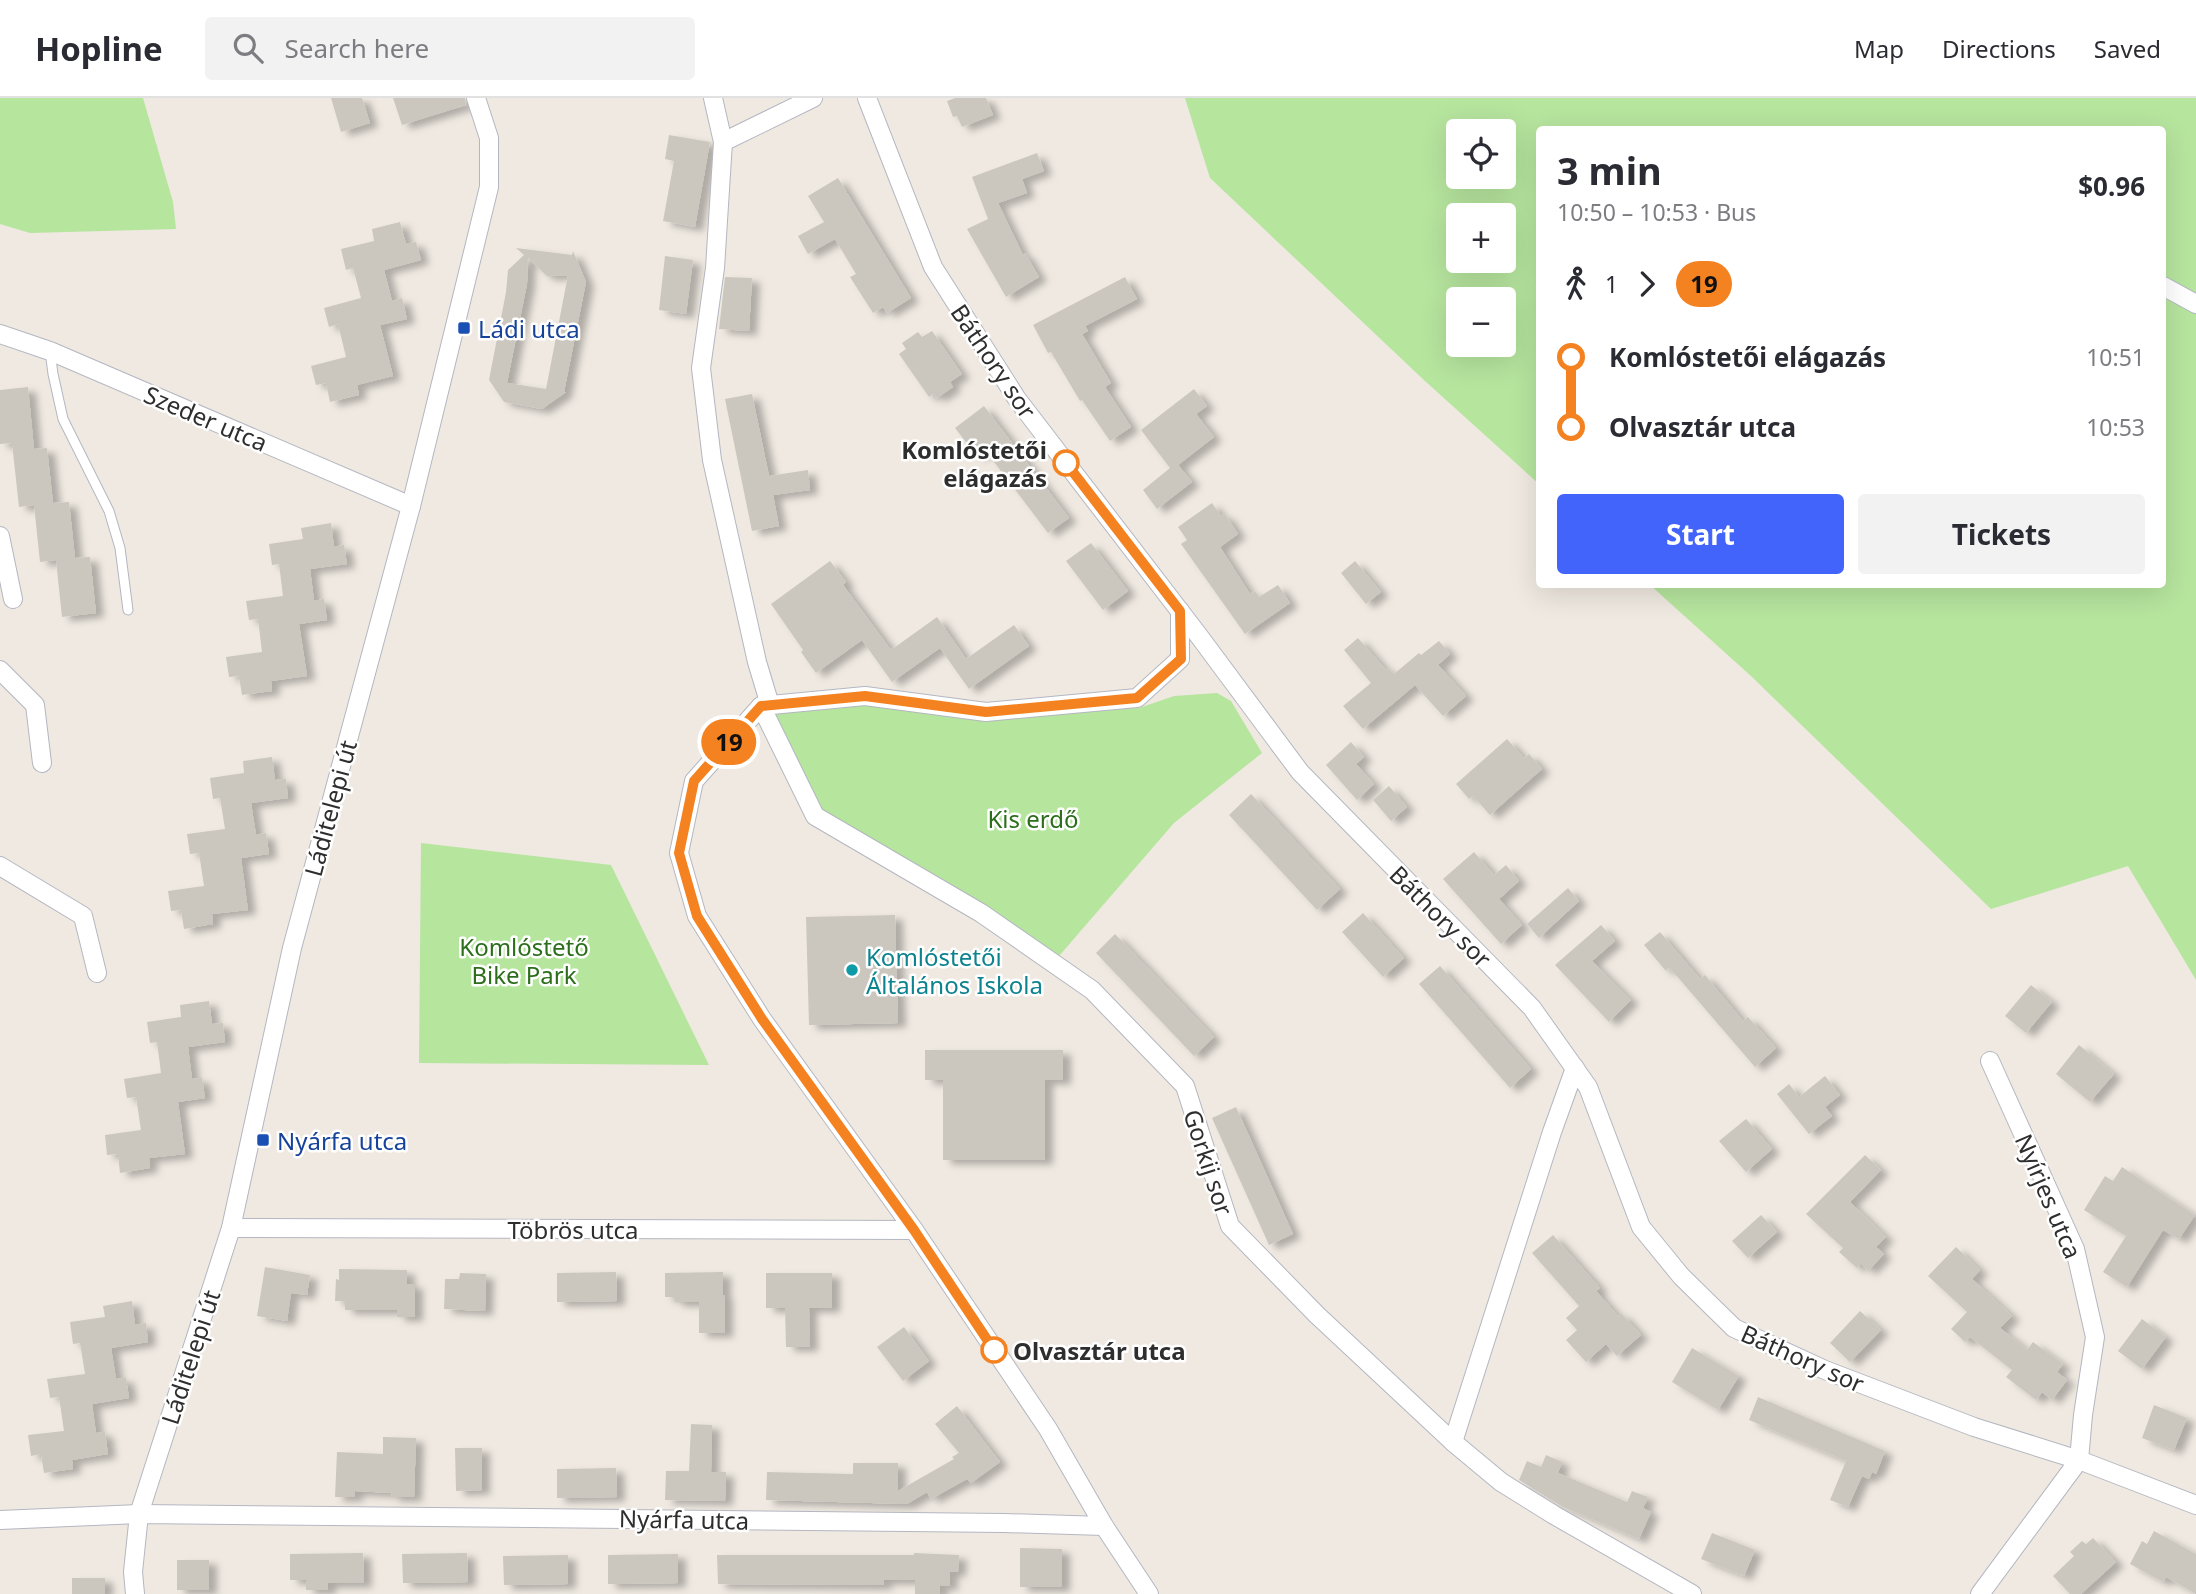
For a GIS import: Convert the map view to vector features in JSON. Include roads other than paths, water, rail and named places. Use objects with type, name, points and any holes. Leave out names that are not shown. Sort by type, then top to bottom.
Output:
[{"type":"street","name":"Láditelepi út","points":[[135,1594],[133,1572],[139,1514],[231,1228],[292,948],[411,506],[489,187],[489,138],[476,98]]},
{"type":"street","name":"Gorkij sor","points":[[713,98],[723,142],[715,268],[701,368],[712,460],[765,706],[815,816],[981,913],[1092,990],[1185,1086],[1230,1226],[1317,1315],[1453,1442],[1501,1482],[1554,1516],[1692,1594]]},
{"type":"street","points":[[723,142],[813,98]]},
{"type":"street","name":"Báthory sor","points":[[867,98],[933,267],[1017,399],[1300,772],[1532,1008],[1588,1087],[1641,1227],[1681,1276],[1734,1328],[1825,1370],[1974,1427],[2080,1460],[2196,1505]]},
{"type":"street","points":[[2166,288],[2196,304]]},
{"type":"street","name":"Szeder utca","points":[[0,334],[50,351],[411,506]]},
{"type":"street","points":[[0,536],[13,599]]},
{"type":"street","points":[[1149,1594],[1104,1526],[1048,1429],[914,1230],[762,1019],[697,916],[679,853],[694,781],[765,706],[865,696],[986,712],[1137,698],[1181,659],[1180,611]]},
{"type":"street","points":[[0,670],[35,705],[42,763]]},
{"type":"street","points":[[0,866],[83,916],[97,973]]},
{"type":"street","name":"Nyírjes utca","points":[[1990,1061],[2075,1249],[2095,1337],[2083,1415],[2080,1460]]},
{"type":"street","points":[[1453,1442],[1575,1068]]},
{"type":"street","name":"Töbrös utca","points":[[231,1228],[914,1230]]},
{"type":"street","points":[[1980,1594],[2080,1460]]},
{"type":"street","points":[[0,1520],[139,1514]]},
{"type":"street","name":"Nyárfa utca","points":[[139,1514],[1104,1526]]},
{"type":"lane","points":[[50,351],[52,374],[63,419],[109,511],[120,548],[128,610]]},
{"type":"place","name":"Ládi utca","points":[[464,328]]},
{"type":"place","name":"Komlóstetői elágazás","points":[[1066,463]]},
{"type":"place","name":"Komlóstetői Általános Iskola","points":[[852,970]]},
{"type":"place","name":"Nyárfa utca","points":[[263,1140]]},
{"type":"place","name":"Olvasztár utca","points":[[994,1350]]},
{"type":"park label","name":"Kis erdő","points":[[1033,818]]},
{"type":"park label","name":"Komlóstető Bike Park","points":[[524,960]]}]
